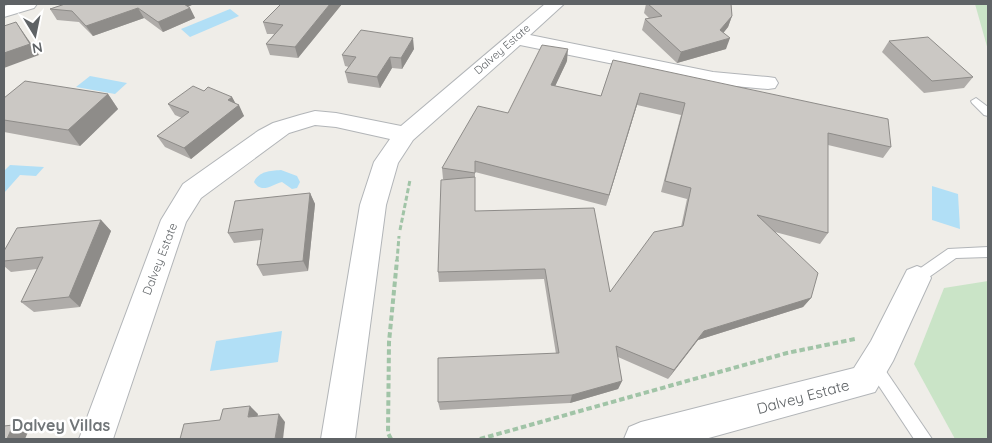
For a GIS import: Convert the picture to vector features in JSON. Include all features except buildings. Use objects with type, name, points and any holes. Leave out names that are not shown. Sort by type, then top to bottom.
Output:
[{"type":"street","name":"Dalvey Estate","points":[[338,439],[373,205],[386,162],[405,134],[554,4]]},
{"type":"street","points":[[515,38],[713,78],[768,83]]},
{"type":"street","name":"Dalvey Estate","points":[[96,439],[174,220],[192,191],[266,137],[282,128],[300,122],[315,118],[336,120],[405,134]]},
{"type":"street","name":"Dalvey Estate","points":[[641,439],[864,381],[868,350],[882,352],[917,278]]},
{"type":"lane","points":[[976,101],[988,113]]},
{"type":"lane","name":"Dalvey Estate","points":[[917,278],[953,253],[988,252]]},
{"type":"lane","points":[[868,350],[924,439]]},
{"type":"path","points":[[391,439],[388,433],[389,342],[399,233],[411,175]]},
{"type":"path","points":[[480,439],[787,353],[868,350]]},
{"type":"green space","points":[[975,4],[988,4],[988,50]]},
{"type":"green space","points":[[988,281],[988,439],[955,439],[914,364],[944,288]]},
{"type":"water","points":[[230,9],[239,16],[190,37],[181,29]]},
{"type":"water","points":[[90,76],[127,83],[115,94],[76,87]]},
{"type":"water","points":[[10,165],[44,167],[36,176],[20,175],[4,193],[4,171]]},
{"type":"water","points":[[281,170],[297,176],[300,182],[297,188],[292,189],[282,182],[263,188],[257,186],[254,182],[262,174]]},
{"type":"water","points":[[932,186],[958,194],[960,229],[932,220]]},
{"type":"water","points":[[282,331],[278,362],[210,371],[216,341]]},
{"type":"district","name":"Dalvey Villas","points":[[61,425]]}]
